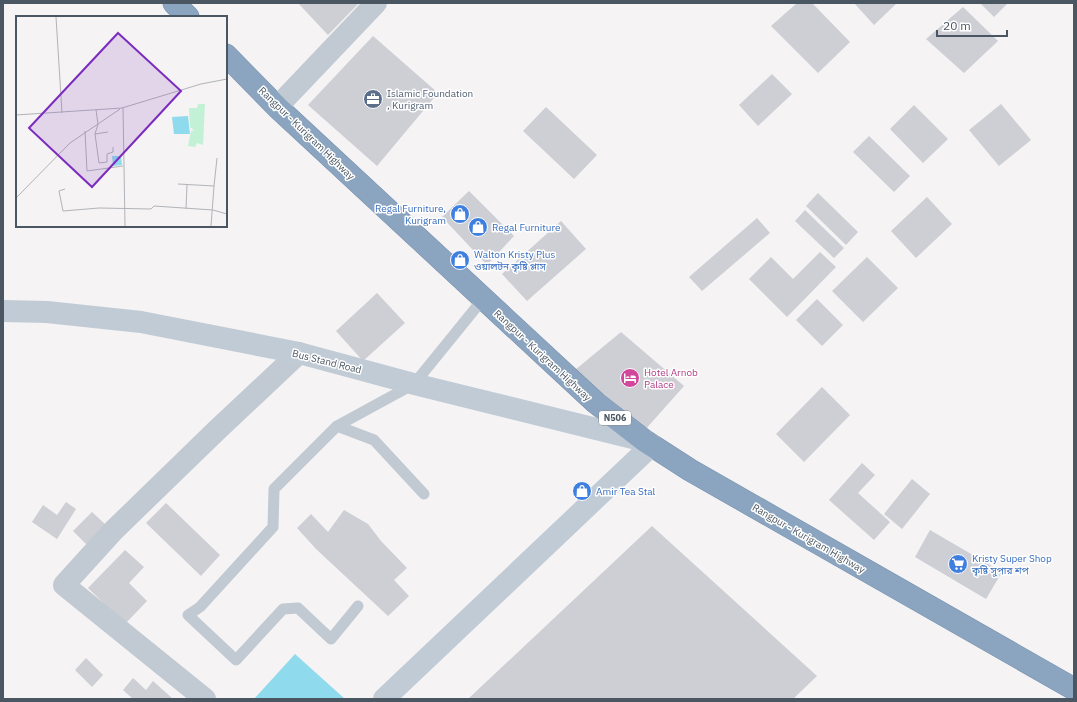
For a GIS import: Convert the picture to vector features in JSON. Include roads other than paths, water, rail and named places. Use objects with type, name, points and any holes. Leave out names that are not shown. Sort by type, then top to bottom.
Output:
[{"type":"highway","points":[[174,3],[187,16]]},
{"type":"highway","name":"Rangpur - Kurigram Highway","points":[[227,56],[277,107],[596,403],[648,443],[696,474],[1074,689]]},
{"type":"street","points":[[277,107],[376,3]]},
{"type":"street","name":"Bus Stand Road","points":[[3,310],[47,312],[141,322],[299,353],[414,384],[648,443]]},
{"type":"street","points":[[205,699],[64,586],[113,531],[210,436],[299,353]]},
{"type":"street","points":[[384,699],[648,443]]},
{"type":"lane","points":[[358,606],[331,639],[298,608],[283,609],[236,660],[188,615],[200,608],[273,527],[274,489],[337,426],[414,384],[483,299]]},
{"type":"lane","points":[[337,426],[374,440],[424,494]]},
{"type":"water","points":[[295,654],[345,699],[254,699]]},
{"type":"place","name":"Islamic Foundation , Kurigram","points":[[373,99]]},
{"type":"place","name":"Regal Furniture, Kurigram","points":[[460,214]]},
{"type":"place","name":"Regal Furniture","points":[[478,227]]},
{"type":"place","name":"Walton Kristy Plus ওয়ালটন কৃষ্টি প্লাস","points":[[460,260]]},
{"type":"place","name":"Hotel Arnob Palace","points":[[630,378]]},
{"type":"place","name":"Amir Tea Stal","points":[[582,491]]},
{"type":"place","name":"Kristy Super Shop কৃষ্টি সুপার শপ","points":[[958,564]]}]
